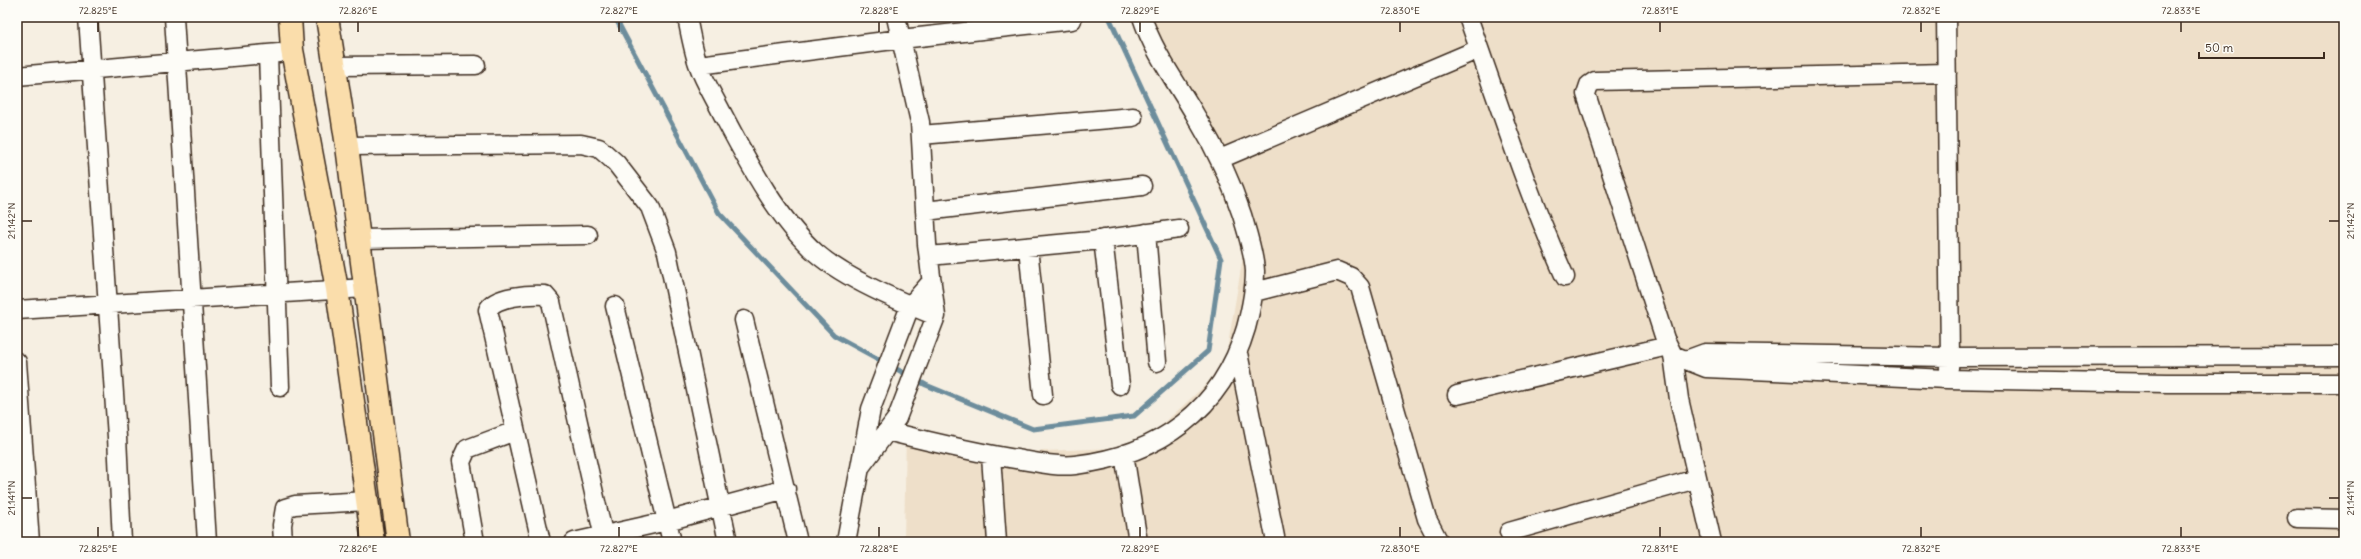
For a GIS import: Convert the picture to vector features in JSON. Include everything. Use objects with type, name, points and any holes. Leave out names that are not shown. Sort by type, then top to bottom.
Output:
[{"type":"main road","points":[[290,17],[292,50],[337,289],[373,542]]},
{"type":"main road","points":[[327,17],[359,239],[398,542]]},
{"type":"street","points":[[88,17],[90,70],[117,438],[122,542]]},
{"type":"street","points":[[174,17],[193,300],[207,542]]},
{"type":"street","points":[[687,17],[699,65],[751,168],[799,235],[816,253],[839,270],[910,306],[936,316]]},
{"type":"street","points":[[861,466],[892,425],[936,316],[925,211],[920,122],[896,17]]},
{"type":"street","points":[[1468,17],[1551,246],[1565,277]]},
{"type":"street","points":[[1946,17],[1950,357],[1947,380]]},
{"type":"street","points":[[892,425],[991,456],[1046,464],[1074,465],[1124,454],[1166,436],[1183,424],[1218,390],[1238,353],[1254,292],[1255,269],[1242,215],[1220,159],[1197,117],[1161,61],[1146,18]]},
{"type":"street","points":[[699,65],[901,39],[1072,20]]},
{"type":"street","points":[[17,76],[268,55],[292,50]]},
{"type":"street","points":[[1220,159],[1480,50]]},
{"type":"street","points":[[268,55],[275,294],[280,387]]},
{"type":"street","points":[[333,66],[476,65]]},
{"type":"street","points":[[1712,542],[1696,479],[1679,400],[1676,354],[1586,94],[1589,85],[1595,81],[1947,72]]},
{"type":"street","points":[[921,135],[1133,117]]},
{"type":"street","points":[[346,146],[581,144],[599,148],[616,163],[650,207],[667,252],[719,506],[728,542]]},
{"type":"street","points":[[925,211],[1142,186]]},
{"type":"street","points":[[929,256],[1104,239],[1179,229]]},
{"type":"street","points":[[1146,234],[1157,362]]},
{"type":"street","points":[[359,239],[588,235]]},
{"type":"street","points":[[1104,239],[1120,385]]},
{"type":"street","points":[[1028,247],[1042,395]]},
{"type":"street","points":[[1254,292],[1336,271],[1351,277],[1360,286],[1427,518],[1438,542]]},
{"type":"street","points":[[846,542],[872,409],[904,326],[910,306],[932,281]]},
{"type":"street","points":[[17,310],[365,288]]},
{"type":"street","points":[[541,542],[488,310],[490,304],[496,300],[534,294],[546,295],[551,302],[604,539]]},
{"type":"street","points":[[615,306],[672,542]]},
{"type":"street","points":[[744,320],[798,542]]},
{"type":"street","points":[[1238,353],[1276,542]]},
{"type":"street","points":[[1457,395],[1676,354],[1705,353],[1950,357],[2344,356]]},
{"type":"street","points":[[1676,354],[1706,368],[1947,380],[2167,383],[2344,382]]},
{"type":"street","points":[[2167,356],[2167,383]]},
{"type":"street","points":[[17,362],[30,542]]},
{"type":"street","points":[[475,542],[461,462],[467,449],[515,431]]},
{"type":"street","points":[[1124,454],[1138,542]]},
{"type":"street","points":[[991,456],[998,542]]},
{"type":"street","points":[[1509,532],[1696,479]]},
{"type":"street","points":[[574,542],[604,539],[719,506],[786,489]]},
{"type":"street","points":[[283,542],[282,525],[285,508],[295,505],[367,500]]},
{"type":"street","points":[[2297,518],[2344,519]]},
{"type":"shaded area","points":[[1145,17],[2344,17],[2344,542],[904,542],[906,431],[1002,453],[1138,447],[1224,368],[1245,245]]},
{"type":"waterway","points":[[615,17],[719,213],[834,335],[926,385],[1033,429],[1134,416],[1208,351],[1221,259],[1109,17]]}]
